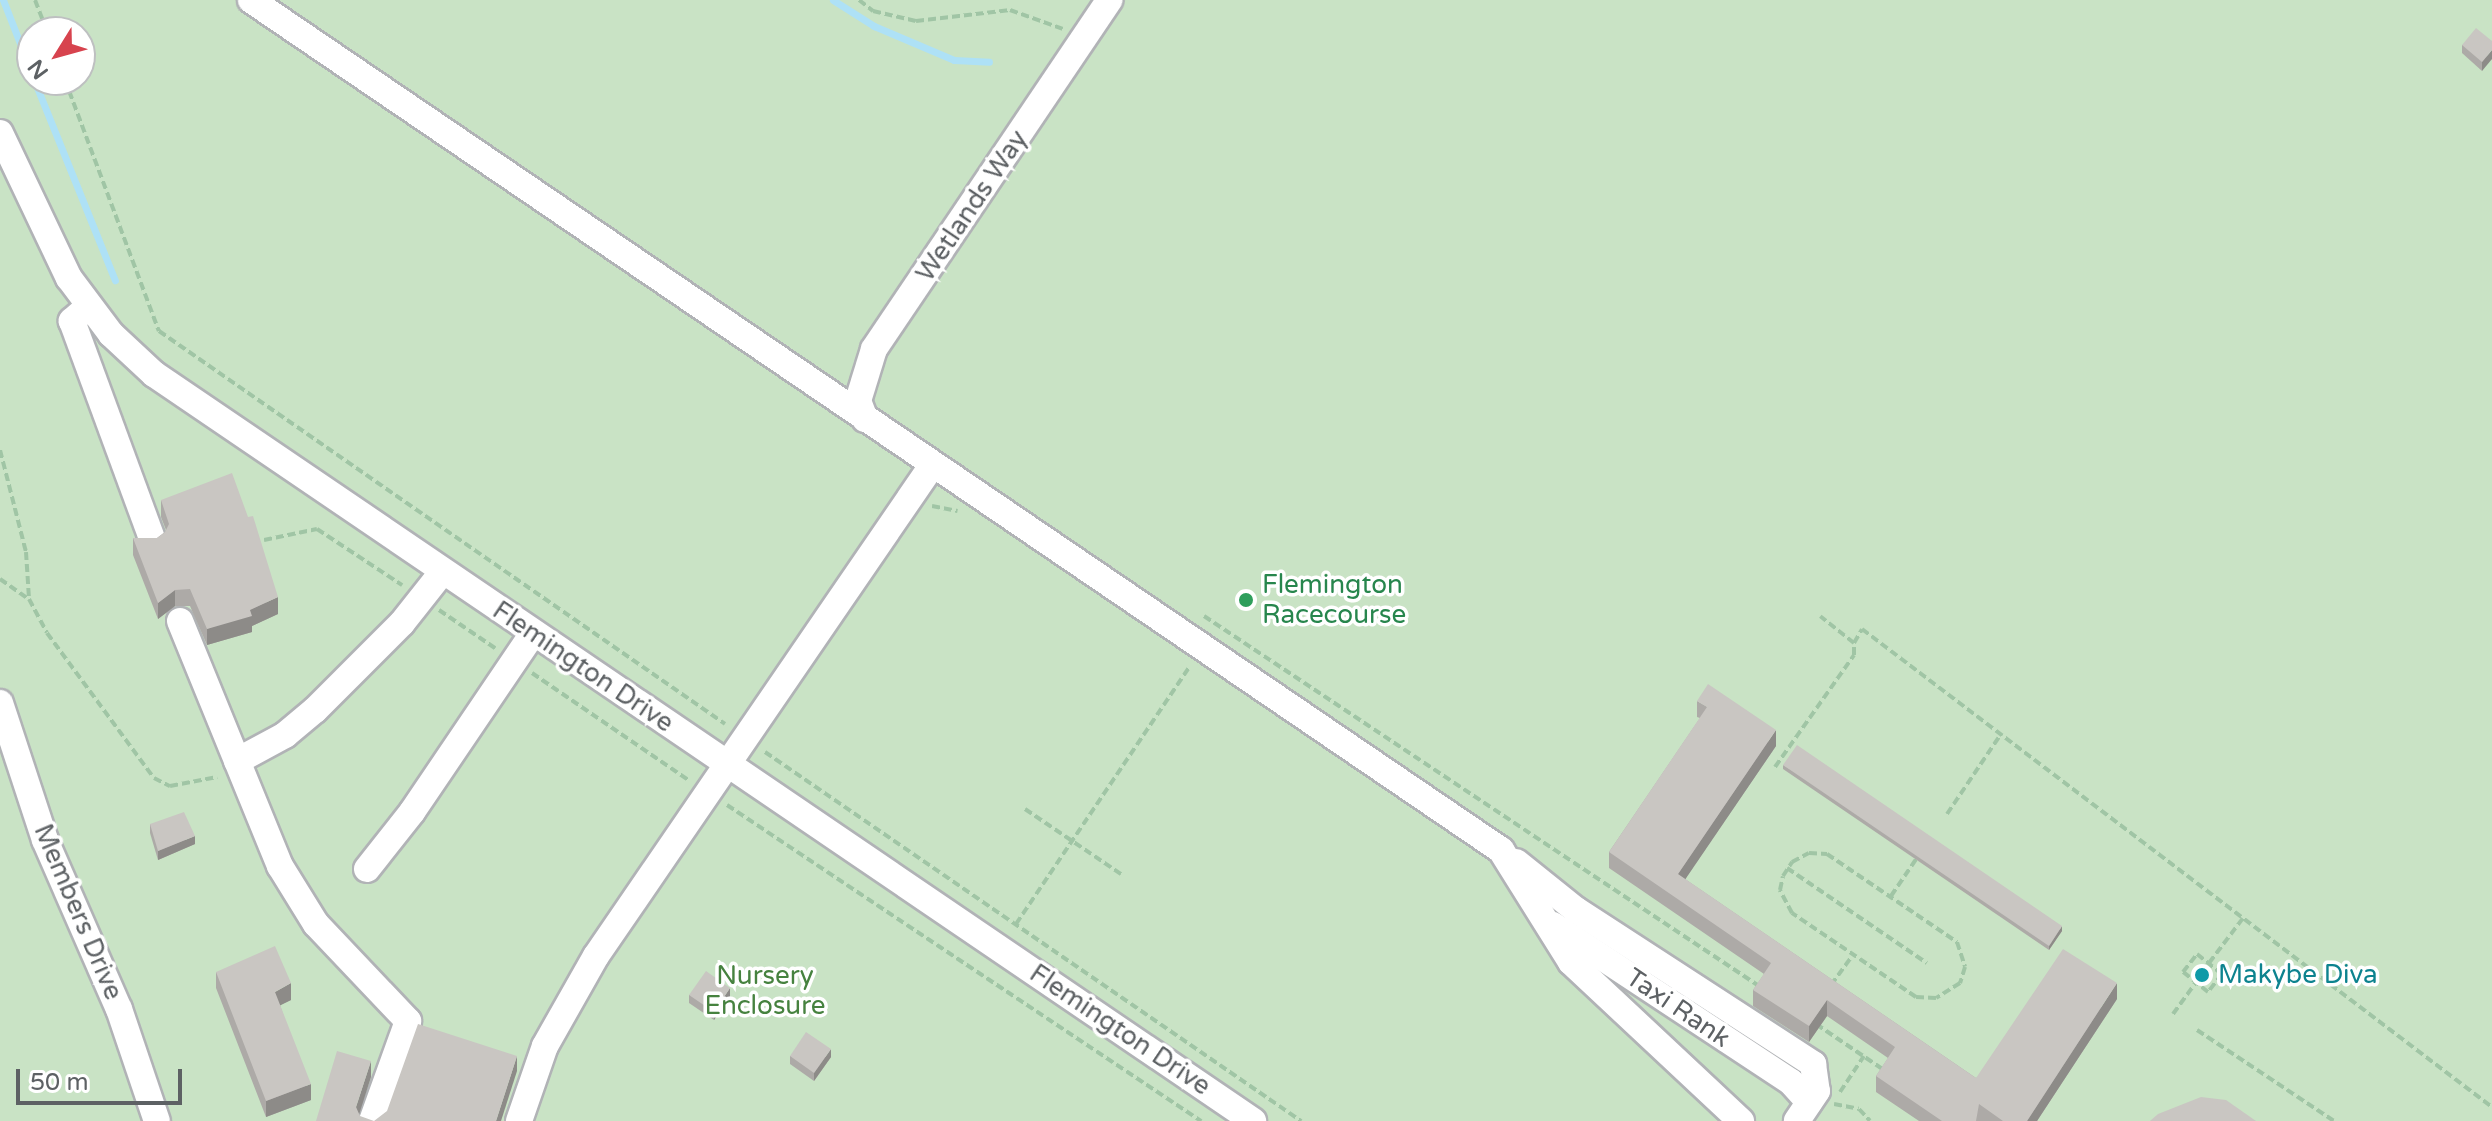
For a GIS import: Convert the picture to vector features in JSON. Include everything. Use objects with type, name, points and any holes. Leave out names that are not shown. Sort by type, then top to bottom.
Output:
[{"type":"lane","points":[[251,0],[1501,850],[1576,910],[1813,1064],[1816,1110]]},
{"type":"lane","name":"Wetlands Way","points":[[865,419],[858,401],[874,349],[1109,0]]},
{"type":"lane","name":"Flemington Drive","points":[[0,133],[48,241],[89,306],[154,374],[1253,1121]]},
{"type":"lane","points":[[89,306],[72,321],[152,539]]},
{"type":"lane","points":[[519,1121],[565,1004],[933,464]]},
{"type":"lane","points":[[239,766],[315,710],[422,598],[443,571]]},
{"type":"lane","points":[[180,621],[280,866],[316,924],[408,1021],[372,1121]]},
{"type":"lane","points":[[367,869],[533,633]]},
{"type":"lane","name":"Members Drive","points":[[0,703],[45,840],[119,1009],[157,1121]]},
{"type":"lane","points":[[1501,850],[1571,962],[1741,1121]]},
{"type":"lane","name":"Taxi Rank","points":[[1544,918],[1791,1082],[1816,1110]]},
{"type":"path","points":[[859,0],[873,11],[916,21],[1010,10],[1042,17],[1083,41]]},
{"type":"path","points":[[1008,0],[1010,10]]},
{"type":"path","points":[[71,96],[159,331],[1301,1121]]},
{"type":"path","points":[[0,450],[26,552],[29,599],[47,633],[154,778],[170,786],[239,766]]},
{"type":"path","points":[[911,497],[965,512]]},
{"type":"path","points":[[264,540],[317,529],[1201,1121]]},
{"type":"path","points":[[0,579],[29,599]]},
{"type":"path","points":[[1820,616],[1854,643]]},
{"type":"path","points":[[1775,767],[1854,655],[1854,643],[1862,629],[2492,1107]]},
{"type":"path","points":[[1179,655],[1203,672]]},
{"type":"path","points":[[1001,949],[1191,664]]},
{"type":"path","points":[[1947,814],[2001,734]]},
{"type":"path","points":[[1025,809],[1121,874]]},
{"type":"path","points":[[1891,896],[1924,849]]},
{"type":"path","points":[[1809,853],[1827,854],[1891,896],[1957,942],[1965,967],[1960,983],[1936,998],[1916,997],[1792,913],[1780,890],[1787,868],[1809,853]]},
{"type":"path","points":[[1787,868],[1927,963]]},
{"type":"path","points":[[2209,963],[2243,918]]},
{"type":"path","points":[[2197,954],[2209,963],[2222,974],[2208,992],[2183,972],[2197,954]]},
{"type":"path","points":[[1826,992],[1853,955]]},
{"type":"path","points":[[2173,1014],[2196,982]]},
{"type":"path","points":[[2197,1030],[2334,1121]]},
{"type":"path","points":[[1816,1110],[1864,1056]]},
{"type":"path","points":[[1816,1110],[1859,1109],[1870,1121]]},
{"type":"green space","name":"Flemington Racecourse","points":[[0,0],[2492,0],[2492,1121],[0,1121]]},
{"type":"building","points":[[2476,28],[2492,41],[2492,50],[2482,62],[2462,45]]},
{"type":"building","points":[[232,473],[248,517],[253,516],[278,597],[250,610],[252,616],[207,629],[190,589],[175,590],[158,603],[133,538],[157,538],[165,532],[169,524],[161,500]]},
{"type":"building","points":[[1708,684],[1776,730],[1678,874],[1976,1078],[2063,949],[2117,983],[2027,1121],[2003,1121],[1979,1104],[1976,1121],[1942,1121],[1876,1076],[1895,1047],[1827,1000],[1809,1026],[1753,990],[1771,963],[1609,852],[1707,707],[1697,701]]},
{"type":"building","points":[[1797,745],[2062,926],[2049,946],[1783,765]]},
{"type":"building","points":[[184,812],[195,836],[158,851],[150,824]]},
{"type":"building","points":[[275,946],[291,983],[275,992],[311,1084],[266,1101],[216,972]]},
{"type":"building","points":[[706,971],[730,988],[714,1012],[689,995]]},
{"type":"building","points":[[418,1024],[517,1056],[496,1121],[374,1121],[387,1111]]},
{"type":"building","points":[[806,1032],[831,1049],[814,1073],[790,1056]]},
{"type":"building","points":[[337,1051],[371,1061],[356,1107],[360,1116],[374,1121],[316,1121]]},
{"type":"building","points":[[2201,1097],[2226,1100],[2256,1121],[2150,1121],[2158,1114]]},
{"type":"waterway","points":[[3,0],[16,33]]},
{"type":"waterway","points":[[833,0],[874,26],[954,60],[989,62]]},
{"type":"waterway","points":[[40,96],[115,280]]},
{"type":"place","name":"Flemington Racecourse","points":[[1246,600]]},
{"type":"place","name":"Makybe Diva","points":[[2202,975]]},
{"type":"park label","name":"Nursery Enclosure","points":[[765,991]]}]
